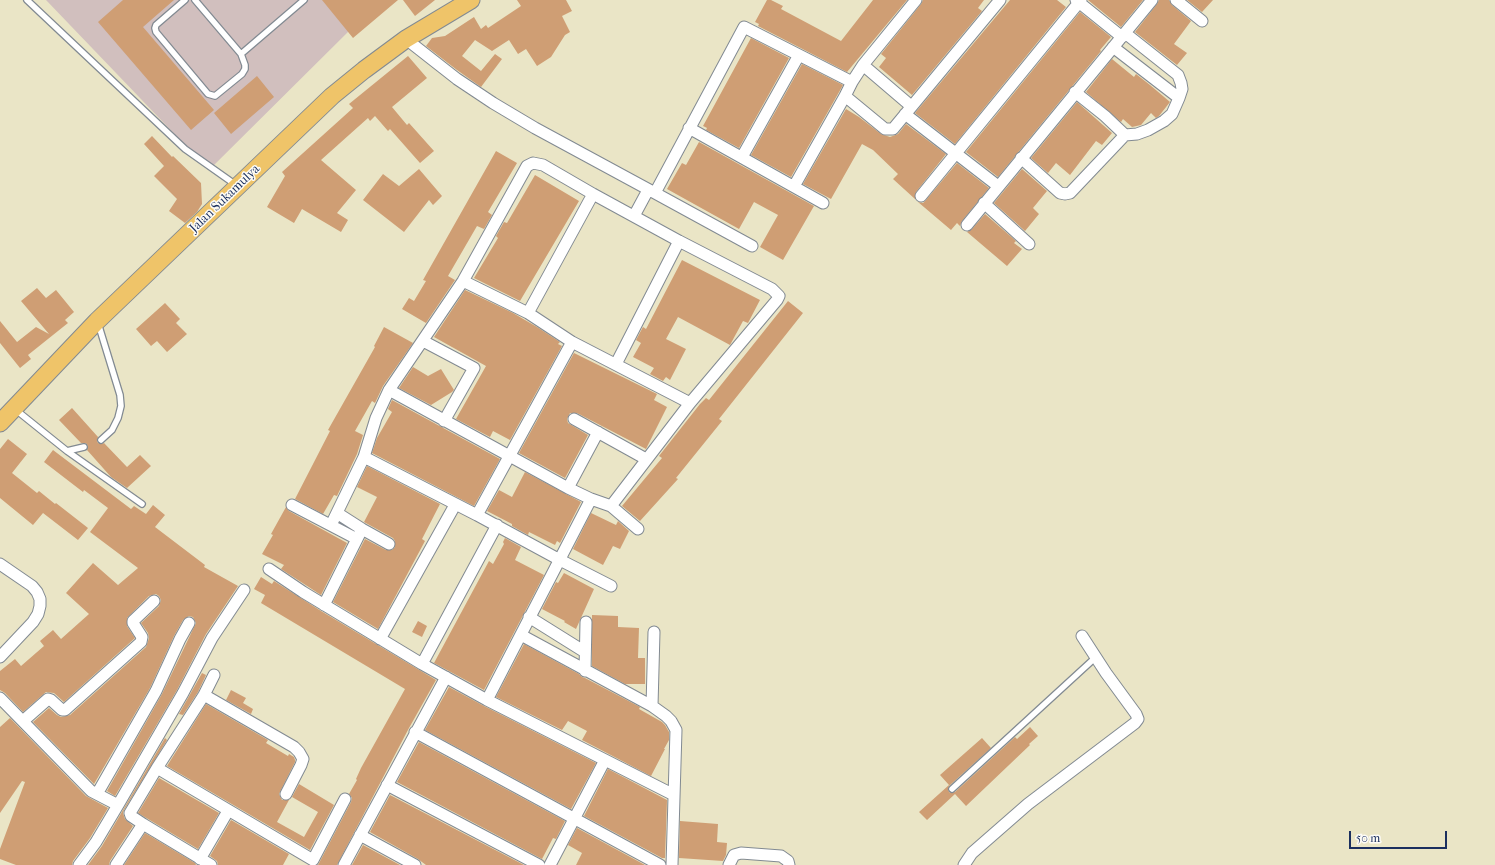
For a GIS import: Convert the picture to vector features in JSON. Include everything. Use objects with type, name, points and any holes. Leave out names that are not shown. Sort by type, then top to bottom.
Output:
[{"type":"main road","name":"Jalan Sukamulya","points":[[0,423],[97,321],[332,96],[406,39],[470,0]]},
{"type":"street","points":[[797,181],[863,65],[916,0]]},
{"type":"street","points":[[845,96],[885,129],[893,129],[999,0]]},
{"type":"street","points":[[967,225],[1152,0]]},
{"type":"street","points":[[1176,0],[1202,21]]},
{"type":"street","points":[[921,196],[1078,1],[1178,75],[1182,89],[1172,114],[1164,121],[1148,130],[1137,134],[1125,135],[1070,193],[1060,193],[1021,158]]},
{"type":"street","points":[[634,216],[652,192],[744,27],[852,82]]},
{"type":"street","points":[[406,39],[457,79],[493,103],[535,128],[752,246]]},
{"type":"street","points":[[1113,47],[1179,98]]},
{"type":"street","points":[[742,157],[799,55]]},
{"type":"street","points":[[863,65],[908,110],[955,153],[998,186]]},
{"type":"street","points":[[1075,92],[1105,116],[1125,135]]},
{"type":"street","points":[[689,128],[823,203]]},
{"type":"street","points":[[331,526],[364,458],[376,418],[389,390],[463,281],[527,166],[533,163],[543,165],[679,242],[772,289],[779,296],[690,403],[611,506]]},
{"type":"street","points":[[528,313],[593,194]]},
{"type":"street","points":[[984,203],[1029,244]]},
{"type":"street","points":[[616,364],[679,242]]},
{"type":"street","points":[[463,281],[528,313],[572,342],[690,403]]},
{"type":"street","points":[[423,341],[474,368],[444,421]]},
{"type":"street","points":[[477,515],[572,342]]},
{"type":"street","points":[[389,390],[568,488],[591,499],[611,506],[638,529]]},
{"type":"street","points":[[574,419],[646,459]]},
{"type":"street","points":[[568,488],[598,432]]},
{"type":"street","points":[[364,458],[497,525],[611,586]]},
{"type":"street","points":[[487,700],[591,499]]},
{"type":"street","points":[[380,639],[455,504]]},
{"type":"street","points":[[292,505],[331,526],[389,544]]},
{"type":"street","points":[[337,513],[359,534]]},
{"type":"street","points":[[422,664],[497,525]]},
{"type":"street","points":[[324,605],[359,534]]},
{"type":"street","points":[[0,564],[32,586],[40,599],[38,614],[33,622],[0,657]]},
{"type":"street","points":[[269,569],[324,605],[422,664],[487,700],[674,794]]},
{"type":"street","points":[[79,865],[96,842],[184,693],[212,638],[244,590]]},
{"type":"street","points":[[23,721],[48,699],[62,710],[66,710],[141,642],[142,637],[133,621],[154,601]]},
{"type":"street","points":[[530,618],[585,652]]},
{"type":"street","points":[[585,671],[586,622]]},
{"type":"street","points":[[97,794],[156,691],[189,623]]},
{"type":"street","points":[[652,706],[654,632]]},
{"type":"street","points":[[521,635],[652,706],[671,721],[676,730],[672,865]]},
{"type":"street","points":[[964,865],[972,853],[1028,804],[1136,723],[1138,719],[1136,714],[1082,636]]},
{"type":"street","points":[[211,865],[143,824],[131,816],[130,813],[204,695],[214,675]]},
{"type":"street","points":[[344,865],[446,677]]},
{"type":"street","points":[[204,695],[294,747],[299,752],[302,759],[301,765],[286,794]]},
{"type":"street","points":[[0,698],[91,790],[118,805]]},
{"type":"street","points":[[415,732],[660,865]]},
{"type":"street","points":[[550,865],[605,760]]},
{"type":"street","points":[[157,768],[313,860],[345,799]]},
{"type":"street","points":[[387,785],[539,865]]},
{"type":"street","points":[[200,859],[228,811]]},
{"type":"street","points":[[116,865],[143,824]]},
{"type":"street","points":[[360,835],[413,864]]},
{"type":"street","points":[[730,865],[734,855],[742,853],[781,856],[788,861],[788,865]]},
{"type":"lane","points":[[27,0],[185,150],[238,186]]},
{"type":"lane","points":[[185,0],[156,25],[156,32],[212,96],[215,96],[242,74],[245,69],[245,65],[241,54],[195,0]]},
{"type":"lane","points":[[241,54],[304,0]]},
{"type":"lane","points":[[97,321],[120,395],[121,406],[118,418],[112,430],[101,440]]},
{"type":"lane","points":[[14,409],[68,451],[142,504]]},
{"type":"lane","points":[[68,451],[84,447]]},
{"type":"lane","points":[[952,789],[1096,657]]},
{"type":"shaded area","points":[[46,0],[395,0],[350,30],[209,170]]},
{"type":"building","points":[[123,0],[174,0],[143,27],[214,110],[191,130],[98,22]]},
{"type":"building","points":[[322,0],[398,0],[353,38]]},
{"type":"building","points":[[403,0],[435,0],[415,16]]},
{"type":"building","points":[[517,0],[566,0],[572,11],[562,16],[570,32],[565,35],[551,57],[537,66],[526,49],[518,54],[509,40],[492,51],[475,40],[462,56],[481,71],[495,54],[502,59],[481,87],[426,46],[432,38],[445,36],[474,17],[481,29],[486,25],[488,28],[521,6]]},
{"type":"building","points":[[767,0],[771,0],[783,6],[781,9],[841,41],[873,0],[907,0],[847,72],[758,26],[759,24],[755,22]]},
{"type":"building","points":[[923,0],[984,0],[978,8],[982,11],[912,95],[879,67],[886,58],[881,54]]},
{"type":"building","points":[[1010,0],[1057,0],[1066,7],[955,144],[915,113]]},
{"type":"building","points":[[1088,0],[1143,0],[1121,27]]},
{"type":"building","points":[[1159,0],[1169,0],[1172,5],[1191,21],[1174,44],[1187,53],[1177,65],[1135,32]]},
{"type":"building","points":[[1187,0],[1213,0],[1202,12]]},
{"type":"building","points":[[1080,12],[1111,37],[998,177],[966,152]]},
{"type":"building","points":[[751,38],[789,58],[739,148],[706,130],[707,128],[703,126]]},
{"type":"building","points":[[408,56],[427,78],[392,107],[407,125],[409,123],[434,151],[420,163],[390,129],[388,131],[375,116],[370,121],[368,118],[321,160],[356,190],[337,213],[348,220],[341,232],[302,209],[294,223],[267,207],[285,176],[282,172],[353,108],[349,104]]},
{"type":"building","points":[[1112,59],[1134,77],[1136,74],[1170,102],[1159,116],[1156,118],[1151,113],[1141,125],[1132,127],[1123,119],[1121,122],[1086,92]]},
{"type":"building","points":[[802,64],[843,85],[791,177],[751,155]]},
{"type":"building","points":[[257,76],[274,97],[231,134],[214,113]]},
{"type":"building","points":[[1077,102],[1112,133],[1102,145],[1096,141],[1070,175],[1056,163],[1048,173],[1031,158]]},
{"type":"building","points":[[846,109],[881,134],[890,137],[898,134],[906,124],[946,154],[916,192],[915,199],[893,179],[898,174],[873,150],[862,144],[831,199],[803,184]]},
{"type":"building","points":[[152,136],[172,157],[173,156],[201,183],[202,204],[197,212],[185,223],[169,211],[177,199],[154,176],[164,166],[144,144]]},
{"type":"building","points":[[699,142],[814,206],[783,260],[760,247],[778,215],[754,202],[739,229],[667,189],[682,163],[686,165]]},
{"type":"building","points":[[496,151],[517,163],[488,212],[492,215],[484,229],[477,226],[448,276],[455,280],[426,323],[402,309],[409,298],[414,301],[426,281],[423,280]]},
{"type":"building","points":[[957,163],[989,188],[962,221],[960,226],[957,223],[951,230],[918,202],[923,203],[926,200]]},
{"type":"building","points":[[419,169],[442,196],[433,205],[429,200],[404,232],[363,200],[383,174],[399,186]]},
{"type":"building","points":[[1022,169],[1047,191],[1033,208],[1039,214],[1025,231],[994,203]]},
{"type":"building","points":[[535,175],[579,201],[520,301],[474,278],[498,238],[496,236],[504,222],[507,223]]},
{"type":"building","points":[[985,214],[1016,241],[1014,243],[1022,249],[1007,266],[967,232],[972,229]]},
{"type":"building","points":[[682,260],[760,300],[748,323],[743,321],[730,345],[678,317],[666,339],[686,349],[670,380],[666,377],[663,381],[650,374],[654,368],[633,357],[641,343],[636,340],[643,327],[646,329]]},
{"type":"building","points":[[37,288],[46,298],[56,290],[74,312],[65,320],[68,323],[28,355],[31,359],[20,368],[0,343],[0,321],[17,342],[36,327],[49,334],[21,301]]},
{"type":"building","points":[[465,290],[513,313],[560,342],[558,344],[562,346],[510,440],[493,431],[490,437],[456,419],[486,366],[434,337]]},
{"type":"building","points":[[788,301],[803,313],[719,419],[722,421],[676,478],[678,479],[640,521],[622,506],[662,458],[659,456],[700,404],[706,398],[709,400]]},
{"type":"building","points":[[165,303],[180,319],[176,323],[187,334],[167,352],[157,341],[151,346],[136,329]]},
{"type":"building","points":[[384,327],[413,343],[383,386],[375,403],[372,401],[355,431],[363,435],[357,454],[337,496],[334,495],[323,514],[295,499],[330,431],[328,430],[375,347],[374,346]]},
{"type":"building","points":[[574,353],[657,394],[654,400],[667,407],[646,449],[577,413],[570,413],[567,419],[568,423],[588,435],[565,478],[519,453]]},
{"type":"building","points":[[413,367],[428,376],[441,369],[454,390],[431,405],[399,388]]},
{"type":"building","points":[[392,400],[500,459],[474,506],[372,453],[377,438],[392,412],[388,409]]},
{"type":"building","points":[[72,408],[98,437],[98,443],[104,443],[127,467],[140,455],[151,466],[127,488],[111,477],[87,450],[87,444],[81,443],[59,420]]},
{"type":"building","points":[[8,439],[27,454],[12,473],[37,493],[39,491],[88,528],[78,540],[43,513],[33,525],[0,498],[0,449]]},
{"type":"building","points":[[53,450],[131,509],[134,506],[146,514],[153,505],[165,515],[155,527],[205,565],[204,567],[238,586],[206,634],[177,690],[115,796],[107,791],[162,694],[196,623],[193,617],[189,616],[183,620],[150,688],[94,784],[33,722],[49,708],[61,717],[70,715],[146,647],[149,638],[148,633],[141,623],[159,606],[161,600],[159,596],[156,594],[149,596],[127,618],[127,626],[135,638],[64,702],[54,693],[46,692],[23,712],[5,693],[0,690],[0,671],[15,659],[21,666],[44,646],[40,641],[53,630],[61,639],[89,614],[66,593],[93,563],[118,585],[138,568],[90,532],[108,508],[84,490],[83,492],[44,462]]},
{"type":"building","points":[[367,466],[440,504],[422,539],[425,541],[378,629],[333,602],[365,539],[386,550],[392,550],[395,547],[395,541],[393,538],[364,522],[377,497],[357,487]]},
{"type":"building","points":[[525,472],[581,502],[560,543],[557,541],[555,545],[529,532],[528,535],[512,526],[512,524],[487,511],[499,490],[512,497]]},
{"type":"building","points":[[286,507],[289,511],[347,543],[321,595],[281,569],[284,565],[262,554]]},
{"type":"building","points":[[591,513],[616,525],[618,521],[629,531],[620,549],[613,546],[603,565],[573,549]]},
{"type":"building","points":[[505,538],[521,547],[515,560],[544,575],[484,690],[434,663],[489,561],[493,564],[504,544],[503,542]]},
{"type":"building","points":[[564,573],[594,589],[576,629],[564,622],[565,621],[542,609],[556,582],[558,583]]},
{"type":"building","points":[[261,577],[272,584],[274,581],[436,680],[337,865],[318,865],[351,802],[352,798],[349,794],[357,780],[356,779],[361,768],[405,689],[261,603],[265,595],[254,589]]},
{"type":"building","points":[[592,615],[618,616],[618,627],[639,628],[638,658],[645,658],[645,684],[625,684],[592,666]]},
{"type":"building","points":[[418,621],[427,626],[422,637],[412,632]]},
{"type":"building","points":[[524,644],[582,677],[640,707],[639,709],[665,725],[669,732],[669,740],[651,776],[582,740],[587,731],[568,721],[562,730],[496,697]]},
{"type":"building","points":[[202,673],[206,675],[198,692],[183,715],[179,714]]},
{"type":"building","points":[[449,687],[596,763],[571,809],[425,730]]},
{"type":"building","points":[[231,690],[246,698],[243,703],[253,709],[251,714],[226,700]]},
{"type":"building","points":[[206,704],[268,740],[266,743],[288,756],[289,754],[294,757],[295,762],[279,794],[282,800],[289,800],[277,822],[304,837],[318,812],[292,797],[299,784],[334,805],[310,850],[167,766]]},
{"type":"building","points":[[10,718],[86,796],[108,808],[90,838],[73,861],[72,865],[16,865],[0,859],[0,849],[25,782],[22,781],[0,813],[0,727]]},
{"type":"building","points":[[1030,727],[1038,736],[966,806],[955,794],[927,820],[919,812],[949,785],[940,775],[982,738],[991,748],[949,786],[948,790],[950,793],[955,792],[1015,737],[1017,739]]},
{"type":"building","points":[[165,738],[167,740],[124,810],[123,813],[125,819],[133,826],[110,861],[109,865],[88,865],[102,846]]},
{"type":"building","points":[[419,742],[565,821],[556,839],[553,838],[542,859],[397,782]]},
{"type":"building","points":[[608,769],[667,800],[665,858],[662,858],[584,816]]},
{"type":"building","points":[[159,778],[219,813],[198,849],[138,813]]},
{"type":"building","points":[[390,795],[524,865],[426,865],[370,832]]},
{"type":"building","points":[[231,820],[289,854],[283,865],[218,865],[217,861],[210,856]]},
{"type":"building","points":[[680,821],[718,824],[717,842],[727,843],[726,855],[723,861],[679,858]]},
{"type":"building","points":[[577,828],[645,865],[576,865],[582,853],[568,845]]},
{"type":"building","points":[[145,833],[195,863],[196,865],[124,865]]},
{"type":"building","points":[[363,845],[400,865],[352,865]]}]
